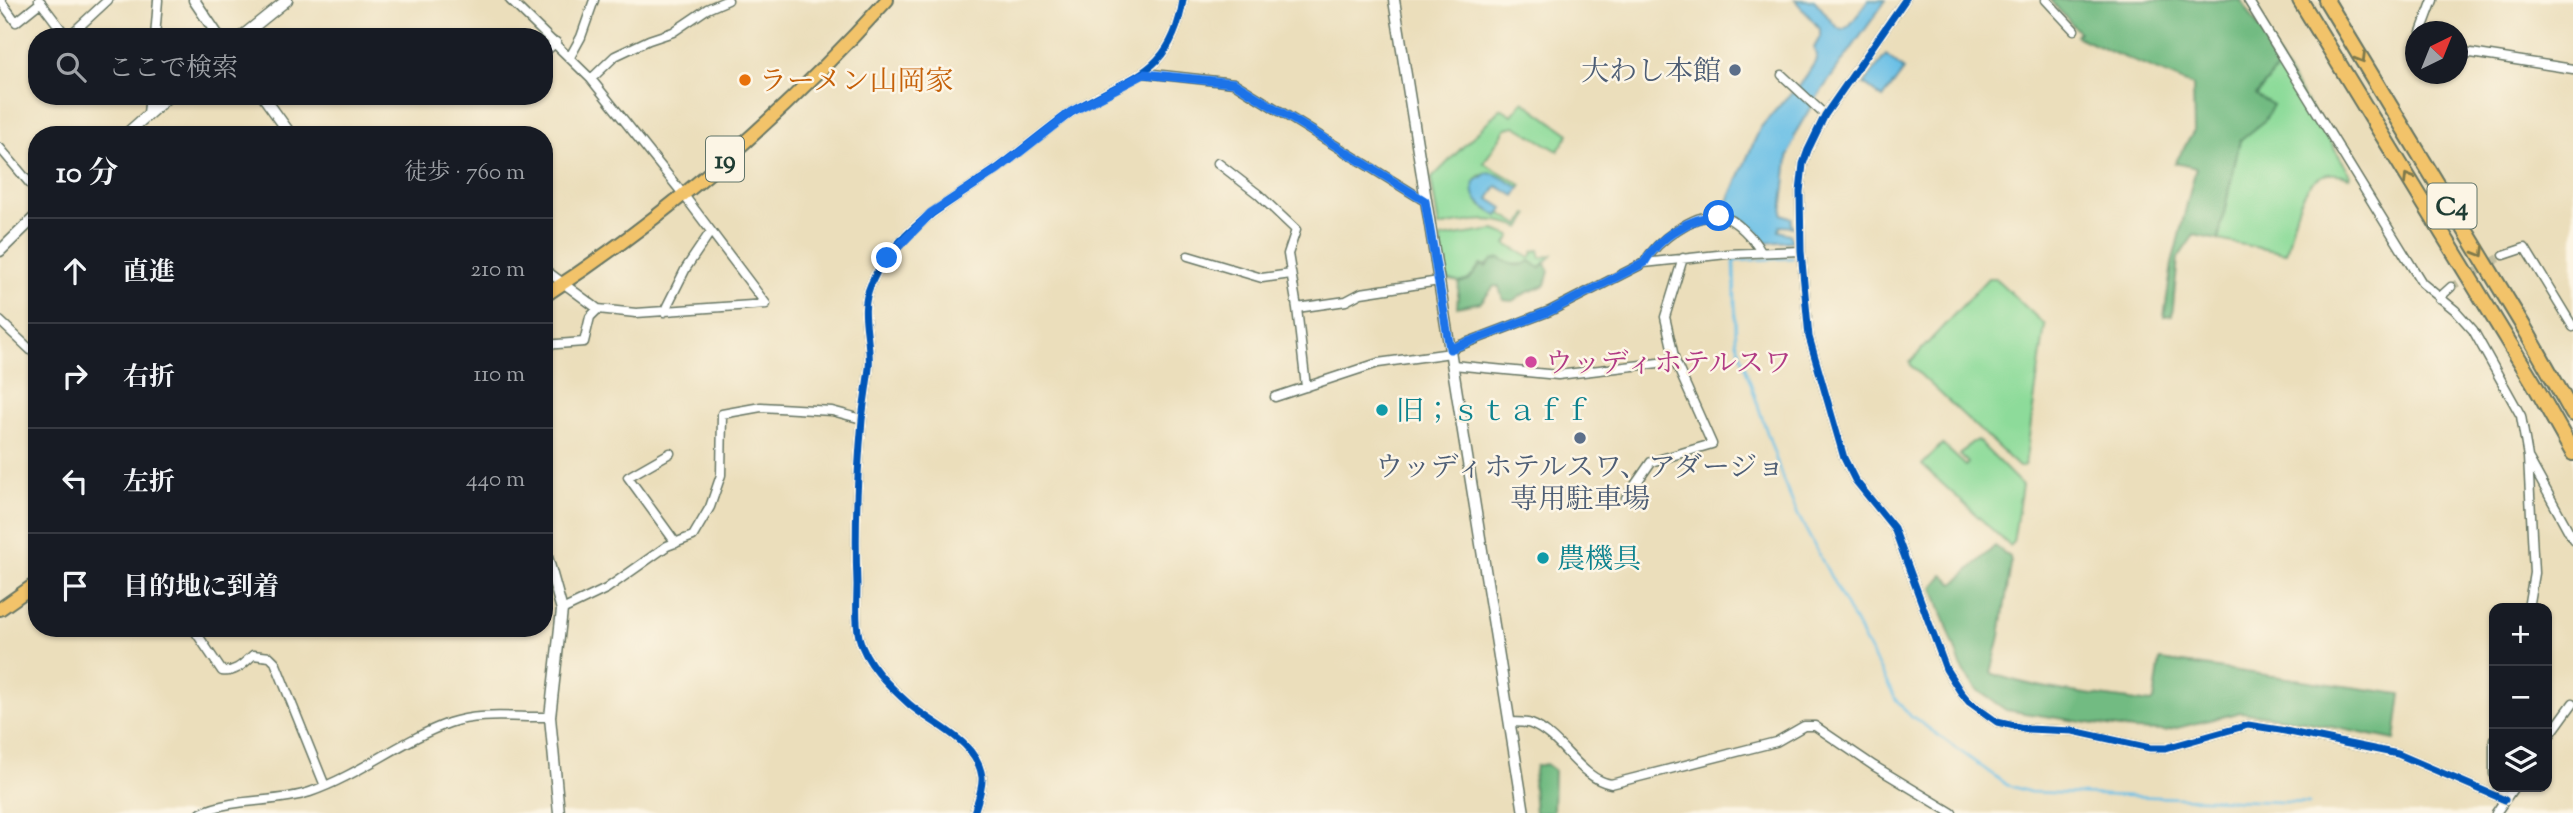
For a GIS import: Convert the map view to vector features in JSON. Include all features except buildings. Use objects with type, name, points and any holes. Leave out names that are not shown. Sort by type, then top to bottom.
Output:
[{"type":"highway","name":"C4","points":[[2300,0],[2533,382],[2573,453]]},
{"type":"highway","name":"C4","points":[[2326,0],[2518,317],[2573,414]]},
{"type":"main road","name":"19","points":[[553,291],[683,194],[784,107],[887,0]]},
{"type":"main road","points":[[0,609],[28,589]]},
{"type":"street","points":[[0,0],[16,22],[40,1],[60,28]]},
{"type":"street","points":[[77,28],[107,0]]},
{"type":"street","points":[[156,28],[158,0]]},
{"type":"street","points":[[194,0],[213,28]]},
{"type":"street","points":[[252,28],[287,0]]},
{"type":"street","points":[[510,0],[540,28]]},
{"type":"street","points":[[570,57],[581,37],[594,0]]},
{"type":"street","points":[[591,79],[615,56],[673,32],[707,9],[728,0]]},
{"type":"street","points":[[974,813],[982,776],[971,753],[957,737],[910,704],[874,668],[858,636],[855,541],[862,419],[869,364],[864,318],[866,302],[871,284],[887,258],[931,213],[998,169],[1071,112],[1144,74],[1159,60],[1170,43],[1183,0]]},
{"type":"street","points":[[1394,0],[1524,813]]},
{"type":"street","points":[[1905,0],[1822,111],[1803,164],[1801,251],[1809,337],[1844,458],[1854,480],[1894,528],[1946,670],[1953,682],[1969,702],[1985,715],[2010,726],[2073,731],[2131,746],[2166,748],[2248,725],[2398,754],[2505,800]]},
{"type":"street","points":[[2046,0],[2074,30]]},
{"type":"street","points":[[2248,0],[2416,273],[2473,330],[2521,416],[2528,457],[2534,573],[2529,603]]},
{"type":"street","points":[[2425,21],[2433,0]]},
{"type":"street","points":[[553,40],[591,79],[766,304],[636,313],[598,309],[553,276]]},
{"type":"street","points":[[2468,53],[2573,69]]},
{"type":"street","points":[[1144,74],[1234,83],[1425,201]]},
{"type":"street","points":[[1782,75],[1822,111]]},
{"type":"street","points":[[148,113],[149,105]]},
{"type":"street","points":[[134,126],[158,105]]},
{"type":"street","points":[[269,105],[285,126]]},
{"type":"street","points":[[0,148],[28,181]]},
{"type":"street","points":[[1218,163],[1258,194],[1296,230],[1288,254],[1306,387]]},
{"type":"street","points":[[1644,263],[1649,255],[1681,226],[1713,216],[1727,218],[1756,243],[1761,252]]},
{"type":"street","points":[[0,251],[28,224]]},
{"type":"street","points":[[664,312],[686,268],[711,231]]},
{"type":"street","points":[[2504,255],[2525,248],[2573,327]]},
{"type":"street","points":[[1275,397],[1378,363],[1450,351],[1550,311],[1644,263],[1801,251]]},
{"type":"street","points":[[1188,256],[1262,278],[1291,274]]},
{"type":"street","points":[[1626,498],[1651,462],[1712,444],[1675,361],[1665,317],[1683,258]]},
{"type":"street","points":[[1297,308],[1346,301],[1361,293],[1439,281]]},
{"type":"street","points":[[2439,298],[2451,287]]},
{"type":"street","points":[[553,344],[583,342],[590,317],[598,309]]},
{"type":"street","points":[[0,321],[28,347]]},
{"type":"street","points":[[1453,365],[1558,375],[1675,361]]},
{"type":"street","points":[[562,610],[606,589],[667,546],[693,536],[710,507],[721,475],[722,414],[761,407],[832,411],[862,419]]},
{"type":"street","points":[[670,453],[628,477],[676,543]]},
{"type":"street","points":[[2528,457],[2573,539]]},
{"type":"street","points":[[553,578],[562,610],[550,718],[559,813]]},
{"type":"street","points":[[199,637],[222,671],[229,672],[238,668],[253,656],[270,657],[275,662],[325,786]]},
{"type":"street","points":[[2552,732],[2573,703]]},
{"type":"street","points":[[201,813],[218,805],[283,800],[325,786],[345,778],[411,740],[450,723],[472,718],[550,718]]},
{"type":"street","points":[[1509,722],[1528,723],[1545,732],[1591,775],[1611,784],[1776,742],[1804,726],[1815,726],[1952,813]]},
{"type":"street","points":[[2501,792],[2505,800]]},
{"type":"street","points":[[2496,813],[2511,792]]},
{"type":"green space","points":[[2050,0],[2241,0],[2280,60],[2281,64],[2256,95],[2273,105],[2265,120],[2240,140],[2218,240],[2194,235],[2178,258],[2172,316],[2164,317],[2172,264],[2196,168],[2175,163],[2194,131],[2193,86],[2076,36],[2079,32]]},
{"type":"green space","points":[[2280,60],[2351,175],[2349,177],[2333,174],[2320,177],[2310,185],[2297,210],[2286,253],[2218,240],[2240,140],[2273,105],[2256,96],[2281,64]]},
{"type":"green space","points":[[1523,101],[1569,134],[1558,151],[1515,126],[1506,128],[1484,163],[1522,185],[1520,188],[1492,173],[1479,176],[1474,182],[1480,205],[1498,216],[1500,213],[1520,225],[1527,214],[1529,215],[1521,228],[1490,220],[1439,227],[1431,179],[1501,108],[1512,115]]},
{"type":"green space","points":[[1494,230],[1511,236],[1506,244],[1530,258],[1534,251],[1539,250],[1541,258],[1552,255],[1540,269],[1525,264],[1480,265],[1467,281],[1447,279],[1440,238]]},
{"type":"green space","points":[[1500,258],[1515,265],[1530,261],[1540,268],[1545,263],[1549,271],[1545,285],[1512,301],[1503,300],[1499,287],[1494,286],[1481,302],[1457,307],[1459,283],[1469,280],[1481,265],[1486,267],[1492,260]]},
{"type":"green space","points":[[1988,278],[1995,278],[2045,325],[2025,465],[2022,467],[1911,366],[1910,362]]},
{"type":"green space","points":[[1977,440],[2022,485],[2013,543],[2010,546],[1922,465],[1942,444],[1966,466],[1968,463],[1960,455]]},
{"type":"green space","points":[[1995,546],[2010,557],[2011,564],[2000,636],[1991,673],[2048,688],[2151,703],[2154,701],[2160,660],[2401,694],[2395,740],[2308,722],[2241,712],[2165,731],[2133,730],[2006,710],[1977,690],[1963,671],[1933,587],[1943,575],[1954,584]]},
{"type":"green space","points":[[1546,764],[1554,770],[1553,813],[1535,813],[1533,785],[1536,766]]},
{"type":"water","points":[[1795,0],[1814,0],[1842,30],[1849,26],[1869,0],[1886,0],[1815,100],[1796,132],[1788,158],[1782,214],[1792,218],[1791,224],[1795,227],[1780,226],[1779,231],[1790,234],[1793,241],[1764,243],[1732,214],[1724,211],[1760,128],[1799,87],[1817,59],[1814,48],[1820,37],[1820,29]]},
{"type":"water","points":[[1886,55],[1904,70],[1883,98],[1864,84]]},
{"type":"water","points":[[1487,173],[1495,174],[1520,188],[1515,196],[1497,186],[1489,199],[1503,208],[1498,216],[1479,203],[1474,194],[1474,182]]},
{"type":"waterway","points":[[1789,152],[1793,138]]},
{"type":"waterway","points":[[1793,258],[1734,261],[1736,340],[1783,480],[1798,515],[1895,698],[1906,712],[2007,785],[2030,792],[2309,803]]},
{"type":"tunnel","points":[[2451,287],[2504,255]]},
{"type":"cycle path","points":[[974,813],[982,777],[972,753],[953,734],[919,712],[894,690],[872,665],[859,637],[856,611],[857,502],[862,420],[869,368],[865,316],[867,295],[881,265],[894,247],[926,218],[1070,113],[1127,82],[1156,61],[1168,46],[1177,26],[1183,0]]},
{"type":"cycle path","points":[[1905,0],[1825,115],[1808,150],[1803,164],[1800,192],[1801,251],[1809,337],[1844,458],[1855,480],[1894,528],[1946,669],[1960,691],[1969,702],[1997,722],[2028,729],[2073,731],[2150,748],[2166,748],[2248,725],[2280,730],[2398,754],[2505,800]]},
{"type":"place","name":"大わし本館","points":[[1735,70]]},
{"type":"place","name":"ラーメン山岡家","points":[[745,80]]},
{"type":"place","name":"ウッディホテルスワ","points":[[1531,362]]},
{"type":"place","name":"旧；ｓｔａｆｆ","points":[[1382,410]]},
{"type":"place","name":"ウッディホテルスワ、アダージョ 専用駐車場","points":[[1580,438]]},
{"type":"place","name":"農機具","points":[[1543,558]]},
{"type":"route","points":[[887,258],[931,213],[998,169],[1071,112],[1144,74],[1234,83],[1425,201],[1450,349],[1550,311],[1644,263],[1649,255],[1686,223],[1719,216]]}]
